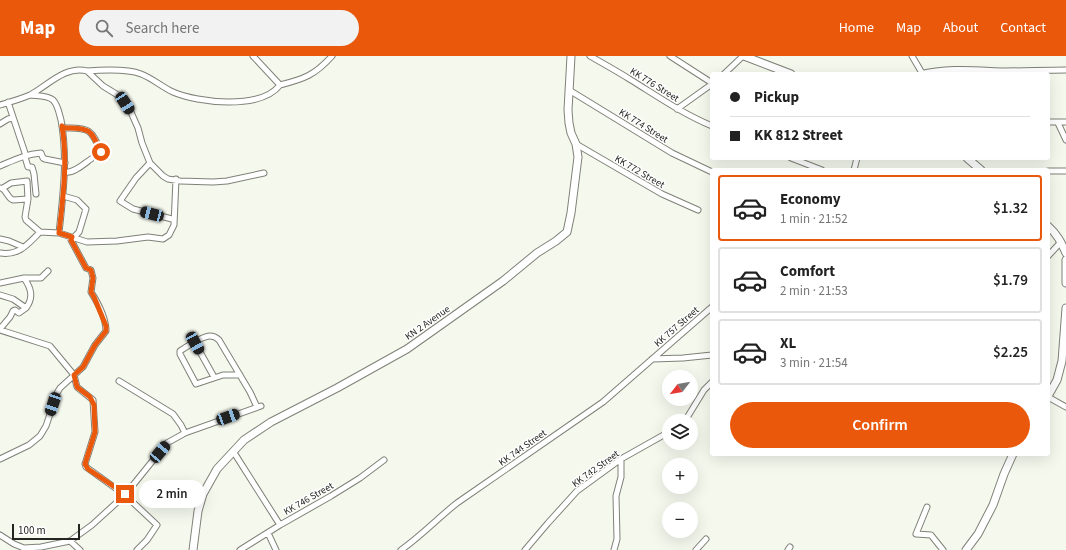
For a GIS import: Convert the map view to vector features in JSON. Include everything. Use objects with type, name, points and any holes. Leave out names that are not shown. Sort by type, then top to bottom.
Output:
[{"type":"street","points":[[252,56],[280,85]]},
{"type":"street","points":[[0,105],[30,95],[58,77],[80,69],[87,71],[131,71],[141,74],[172,92],[190,98],[226,102],[242,101],[262,97],[271,93],[280,85],[301,80],[317,72],[332,56]]},
{"type":"street","name":"KN 2 Avenue","points":[[193,550],[198,510],[203,494],[217,469],[244,440],[271,422],[337,388],[407,349],[503,281],[537,253],[567,232],[571,213],[578,157],[576,144],[571,133],[569,123],[570,56]]},
{"type":"street","name":"KK 776 Street","points":[[590,56],[696,120],[710,125]]},
{"type":"street","points":[[670,56],[710,82]]},
{"type":"street","points":[[726,72],[744,56],[786,72]]},
{"type":"street","points":[[912,56],[920,72]]},
{"type":"street","points":[[928,72],[955,70],[1066,70]]},
{"type":"street","points":[[87,71],[102,86],[121,96],[130,110],[138,128],[150,164],[168,179],[176,179],[180,181],[227,181],[264,173]]},
{"type":"street","points":[[677,109],[710,84]]},
{"type":"street","name":"KK 774 Street","points":[[569,90],[672,153],[710,171]]},
{"type":"street","points":[[30,95],[45,96],[52,99],[57,106],[62,126],[65,172],[59,233]]},
{"type":"street","points":[[8,102],[28,166],[32,167],[36,194]]},
{"type":"street","points":[[0,124],[13,118]]},
{"type":"street","points":[[1050,122],[1066,122]]},
{"type":"street","points":[[1058,123],[1066,140]]},
{"type":"street","points":[[62,126],[65,128],[88,130],[91,132],[101,152]]},
{"type":"street","name":"KK 772 Street","points":[[576,144],[662,194],[698,210]]},
{"type":"street","points":[[0,166],[17,158],[41,153],[45,159],[65,163]]},
{"type":"street","points":[[65,172],[72,172],[91,159]]},
{"type":"street","points":[[796,160],[817,168]]},
{"type":"street","points":[[969,160],[979,168]]},
{"type":"street","points":[[150,164],[136,178],[120,201],[133,208],[172,219]]},
{"type":"street","points":[[1050,171],[1066,171]]},
{"type":"street","points":[[28,199],[13,200],[8,197],[1,188],[11,183],[27,181],[28,199],[25,217],[26,220],[40,232],[59,233],[87,242],[117,241],[148,237],[163,239],[169,235],[174,225],[176,179]]},
{"type":"street","points":[[63,196],[77,200],[86,208],[78,232],[72,237]]},
{"type":"street","points":[[1050,228],[1061,242],[1066,253]]},
{"type":"street","points":[[0,253],[14,253],[40,232]]},
{"type":"street","points":[[0,459],[29,445],[40,436],[46,426],[60,388],[83,367],[95,345],[106,331],[106,326],[91,292],[93,278],[91,270],[86,268],[78,255],[71,240],[72,237]]},
{"type":"street","points":[[0,239],[23,247]]},
{"type":"street","points":[[1050,254],[1061,242]]},
{"type":"street","points":[[1066,260],[1066,283]]},
{"type":"street","points":[[0,283],[24,278],[41,278],[48,271]]},
{"type":"street","points":[[24,278],[29,286],[31,300],[26,308],[19,313],[15,310],[13,311],[10,318],[0,330],[50,346],[74,375],[77,387],[90,397],[94,405],[95,432],[85,464],[86,467],[125,494],[157,525],[147,540],[137,550]]},
{"type":"street","points":[[0,295],[13,299],[26,308]]},
{"type":"street","points":[[1050,392],[1057,380],[1064,361],[1066,308]]},
{"type":"street","name":"KK 757 Street","points":[[652,359],[710,309]]},
{"type":"street","points":[[0,536],[24,548],[41,547],[70,541],[92,525],[125,494],[167,443],[185,433],[259,406],[217,338],[211,336],[179,352],[194,383],[198,384],[214,377],[230,374],[240,376]]},
{"type":"street","points":[[195,343],[214,377]]},
{"type":"street","points":[[652,359],[710,355]]},
{"type":"street","name":"KK 744 Street","points":[[401,550],[457,503],[603,402],[652,359]]},
{"type":"street","points":[[119,381],[172,414],[181,425],[185,433]]},
{"type":"street","points":[[689,414],[704,390],[710,384]]},
{"type":"street","points":[[1050,397],[1066,407]]},
{"type":"street","name":"KK 742 Street","points":[[525,550],[577,491],[621,459],[662,436]]},
{"type":"street","points":[[233,451],[280,525]]},
{"type":"street","points":[[966,550],[978,534],[993,505],[1012,456]]},
{"type":"street","points":[[614,550],[617,539],[616,496],[621,476],[621,459]]},
{"type":"street","name":"KK 746 Street","points":[[240,550],[360,478],[384,460]]},
{"type":"street","points":[[927,507],[916,534],[930,535],[942,550]]},
{"type":"street","points":[[268,533],[276,550]]},
{"type":"street","points":[[696,550],[706,539]]},
{"type":"street","points":[[70,541],[80,550]]},
{"type":"route","points":[[101,152],[91,132],[88,130],[65,128],[62,126],[65,163],[64,193],[59,233],[72,237],[71,240],[78,255],[86,268],[91,270],[93,278],[91,292],[103,316],[106,326],[106,331],[95,345],[83,367],[74,375],[77,387],[93,400],[94,405],[95,432],[85,464],[88,469],[125,494]]}]
